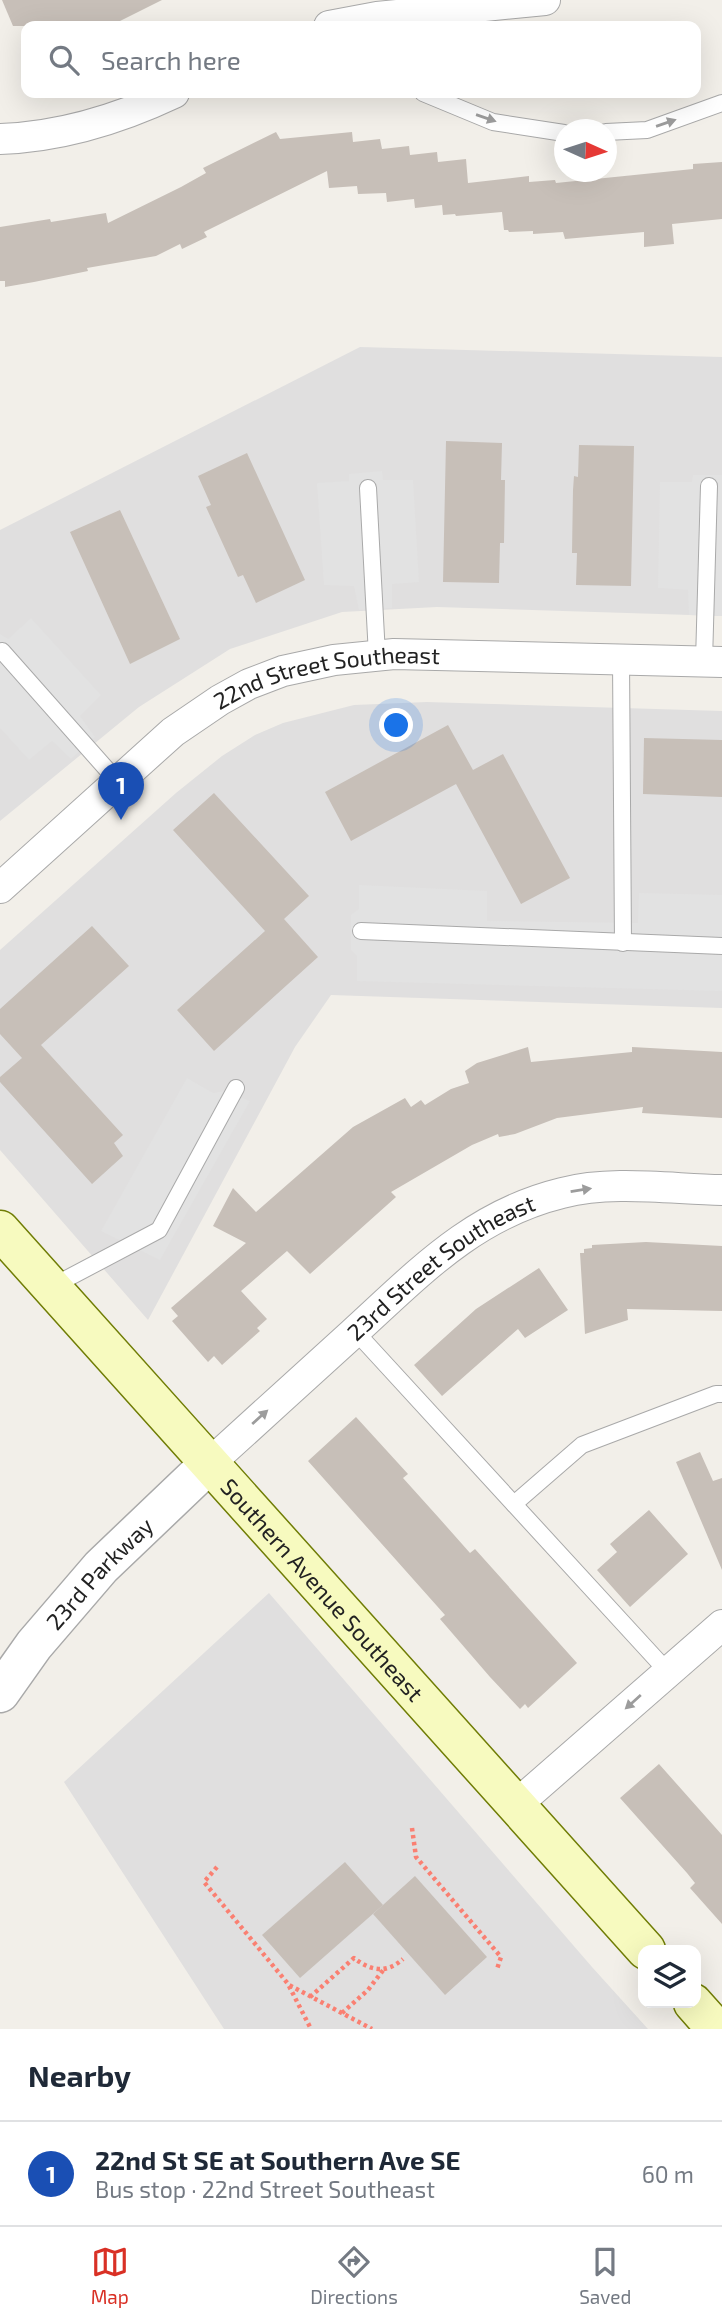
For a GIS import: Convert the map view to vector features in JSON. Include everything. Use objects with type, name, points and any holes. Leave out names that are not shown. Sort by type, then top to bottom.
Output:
[{"type":"main road","name":"Southern Avenue Southeast","points":[[0,1230],[642,1945]]},
{"type":"main road","points":[[697,2008],[716,2029]]},
{"type":"street","points":[[356,21],[545,0]]},
{"type":"street","points":[[0,139],[26,138],[71,129],[163,98]]},
{"type":"street","name":"22nd Street Southeast","points":[[0,888],[173,733],[208,707],[248,684],[303,666],[377,655],[713,662]]},
{"type":"street","name":"23rd Street Southeast","points":[[209,1463],[431,1262],[471,1231],[531,1203],[569,1191],[607,1187],[722,1190]]},
{"type":"street","name":"23rd Parkway","points":[[0,1693],[34,1645],[101,1567],[209,1463]]},
{"type":"street","points":[[516,1805],[722,1625]]},
{"type":"lane","points":[[434,98],[493,122],[554,131]]},
{"type":"lane","points":[[617,132],[647,130],[722,103]]},
{"type":"lane","points":[[709,486],[713,662]]},
{"type":"lane","points":[[368,488],[377,655]]},
{"type":"lane","points":[[2,651],[118,782]]},
{"type":"lane","points":[[621,659],[623,943]]},
{"type":"lane","points":[[361,932],[722,946]]},
{"type":"lane","points":[[51,1287],[159,1230],[236,1088]]},
{"type":"lane","points":[[355,1331],[667,1671]]},
{"type":"lane","points":[[514,1504],[582,1445],[722,1394]]},
{"type":"path","points":[[412,1828],[416,1857],[501,1957],[497,1969]]},
{"type":"path","points":[[218,1867],[204,1882],[289,1985],[311,2029]]},
{"type":"path","points":[[310,1997],[354,1958],[364,1966],[384,1969],[393,1967],[403,1959]]},
{"type":"path","points":[[342,2014],[368,1990],[384,1969]]},
{"type":"path","points":[[289,1985],[372,2029]]},
{"type":"shaded area","points":[[360,347],[722,357],[722,616],[437,607],[342,612],[230,649],[139,707],[0,821],[0,530]]},
{"type":"shaded area","points":[[382,471],[383,480],[413,480],[419,582],[392,584],[392,608],[359,610],[354,586],[324,585],[317,483],[349,481],[349,474]]},
{"type":"shaded area","points":[[693,475],[722,475],[722,616],[689,615],[688,590],[658,588],[660,482],[692,482]]},
{"type":"shaded area","points":[[31,618],[101,695],[80,716],[95,737],[71,759],[52,741],[29,760],[0,728],[0,634],[8,639]]},
{"type":"shaded area","points":[[427,702],[722,711],[722,1008],[331,995],[295,1047],[148,1320],[0,1150],[0,950],[176,793],[222,756],[255,735],[283,723],[354,705]]},
{"type":"shaded area","points":[[359,885],[487,891],[487,921],[638,923],[639,893],[722,895],[722,991],[357,981],[357,956],[351,950],[351,915],[359,909]]},
{"type":"shaded area","points":[[187,1078],[213,1093],[224,1091],[250,1101],[160,1260],[101,1231]]},
{"type":"shaded area","points":[[269,1593],[648,2029],[224,2029],[64,1782]]},
{"type":"building","points":[[2,0],[162,0],[120,21],[21,21],[21,26],[13,26]]},
{"type":"building","points":[[276,132],[280,139],[352,132],[353,142],[380,139],[382,149],[409,146],[410,155],[437,152],[438,162],[466,159],[468,183],[529,176],[529,182],[617,182],[617,177],[693,169],[693,164],[722,162],[722,219],[672,224],[674,244],[644,247],[644,232],[565,239],[563,232],[533,234],[533,231],[504,230],[502,212],[443,215],[442,205],[415,208],[414,199],[387,202],[386,193],[358,194],[357,186],[329,188],[327,171],[204,232],[207,237],[182,249],[180,244],[156,256],[87,268],[88,271],[34,282],[5,287],[5,281],[0,281],[0,227],[106,213],[108,223],[206,173],[203,168]]},
{"type":"building","points":[[446,441],[502,443],[501,480],[505,480],[504,543],[500,543],[499,583],[443,582]]},
{"type":"building","points":[[579,445],[634,446],[631,586],[576,585],[577,553],[572,553],[573,490],[574,476],[578,477]]},
{"type":"building","points":[[247,453],[305,580],[256,603],[243,575],[238,577],[206,507],[211,505],[198,476]]},
{"type":"building","points":[[120,510],[180,639],[130,664],[70,532]]},
{"type":"building","points":[[448,725],[473,770],[503,754],[570,878],[521,904],[456,784],[351,841],[325,792]]},
{"type":"building","points":[[644,738],[722,740],[722,797],[643,794]]},
{"type":"building","points":[[214,793],[309,896],[284,919],[318,957],[214,1051],[177,1010],[265,931],[173,830]]},
{"type":"building","points":[[92,926],[129,966],[41,1045],[123,1135],[114,1143],[123,1156],[92,1184],[0,1082],[0,1077],[22,1058],[0,1034],[0,1009]]},
{"type":"building","points":[[528,1047],[531,1062],[632,1052],[632,1047],[722,1052],[722,1118],[642,1113],[643,1107],[557,1118],[515,1134],[499,1137],[498,1134],[472,1145],[391,1192],[396,1197],[310,1274],[287,1251],[241,1291],[267,1319],[257,1328],[260,1331],[222,1365],[214,1356],[208,1362],[172,1321],[178,1316],[171,1308],[246,1243],[213,1226],[233,1188],[256,1212],[353,1127],[405,1098],[411,1107],[421,1100],[425,1105],[451,1089],[469,1083],[465,1071],[477,1063]]},
{"type":"building","points":[[646,1242],[722,1246],[722,1311],[627,1309],[628,1320],[585,1334],[580,1253],[584,1253],[584,1249],[592,1248],[592,1245]]},
{"type":"building","points":[[539,1268],[568,1310],[525,1338],[518,1329],[442,1396],[414,1365],[476,1309]]},
{"type":"building","points":[[356,1417],[408,1474],[403,1478],[470,1553],[475,1549],[577,1663],[528,1708],[525,1704],[520,1709],[490,1677],[440,1619],[445,1615],[308,1461]]},
{"type":"building","points":[[700,1452],[713,1481],[722,1478],[722,1570],[676,1462]]},
{"type":"building","points":[[649,1510],[688,1554],[630,1607],[597,1570],[617,1552],[610,1544]]},
{"type":"building","points":[[659,1764],[722,1835],[722,1924],[690,1888],[695,1883],[687,1873],[620,1798]]},
{"type":"building","points":[[345,1862],[383,1905],[300,1978],[262,1935]]},
{"type":"building","points":[[415,1876],[487,1957],[445,1995],[373,1914]]},
{"type":"place","name":"22nd St SE at Southern Ave SE","points":[[121,820]]}]
